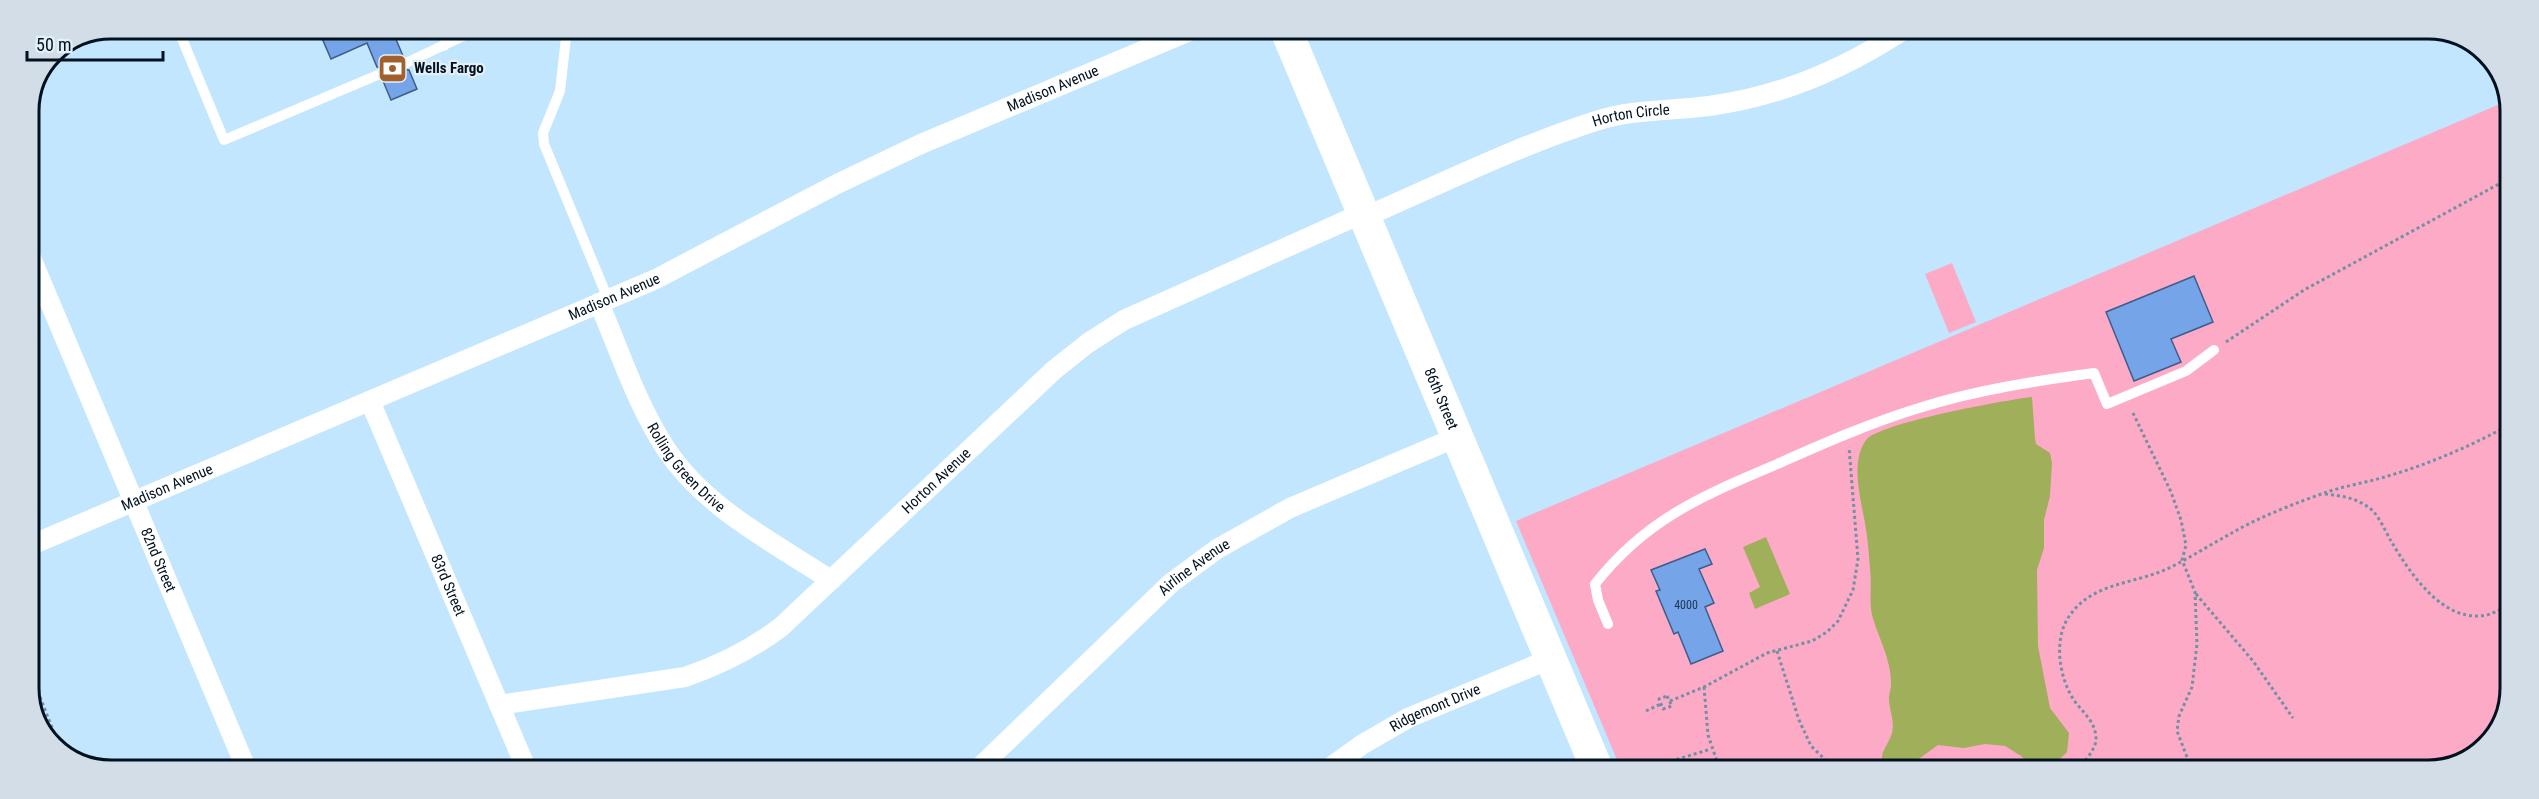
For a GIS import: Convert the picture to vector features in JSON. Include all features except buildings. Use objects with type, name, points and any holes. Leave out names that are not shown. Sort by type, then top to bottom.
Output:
[{"type":"main road","name":"86th Street","points":[[1290,39],[1593,760]]},
{"type":"street","name":"Madison Avenue","points":[[39,542],[656,279],[837,184],[921,144],[1171,39]]},
{"type":"street","name":"Horton Circle","points":[[1364,215],[1597,120],[1627,114],[1710,106],[1759,96],[1807,81],[1874,49],[1890,39]]},
{"type":"street","name":"Horton Avenue","points":[[499,705],[685,676],[711,668],[759,643],[781,627],[1054,370],[1088,343],[1124,320],[1162,301],[1364,215]]},
{"type":"street","name":"82nd Street","points":[[39,279],[243,760]]},
{"type":"street","name":"Rolling Green Drive","points":[[603,301],[641,403],[666,449],[682,470],[721,507],[831,580]]},
{"type":"street","name":"83rd Street","points":[[370,401],[523,760]]},
{"type":"street","name":"Airline Avenue","points":[[987,760],[1154,598],[1217,549],[1290,508],[1457,436]]},
{"type":"street","name":"Ridgemont Drive","points":[[1341,760],[1408,718],[1550,659]]},
{"type":"lane","points":[[182,39],[224,140],[380,74]]},
{"type":"lane","points":[[444,46],[446,39]]},
{"type":"lane","points":[[406,63],[458,39]]},
{"type":"lane","points":[[566,39],[560,91],[543,133],[544,144],[603,301]]},
{"type":"lane","points":[[1608,624],[1598,600],[1596,584],[1610,565],[1649,529],[1690,502],[1857,429],[1921,407],[2021,382],[2094,373],[2107,404],[2186,371],[2214,350]]},
{"type":"path","points":[[2214,350],[2304,290],[2500,183]]},
{"type":"path","points":[[2133,413],[2171,492],[2181,520],[2186,545],[2182,560],[2195,592],[2253,661],[2293,718]]},
{"type":"path","points":[[1646,711],[1661,704],[1663,709],[1672,706],[1670,701],[1704,687],[1767,653],[1812,641],[1827,632],[1838,621],[1853,590],[1858,546],[1849,470],[1849,445],[1857,429]]},
{"type":"path","points":[[2084,760],[2096,741],[2094,727],[2072,697],[2062,675],[2060,657],[2061,635],[2067,619],[2078,605],[2096,591],[2158,572],[2232,532],[2323,494],[2428,462],[2500,429]]},
{"type":"path","points":[[2323,494],[2349,496],[2370,508],[2415,575],[2432,596],[2448,609],[2473,616],[2487,615],[2500,609]]},
{"type":"path","points":[[2189,760],[2177,731],[2179,716],[2192,687],[2197,644],[2195,592]]},
{"type":"path","points":[[1777,651],[1799,720],[1811,746],[1826,760]]},
{"type":"path","points":[[1704,687],[1704,711],[1711,749],[1716,760]]},
{"type":"path","points":[[39,695],[53,731]]},
{"type":"path","points":[[1675,760],[1711,749]]},
{"type":"shaded area","points":[[2500,104],[2500,688],[2498,707],[2488,728],[2472,745],[2451,756],[2428,760],[1617,760],[1516,521]]},
{"type":"shaded area","points":[[1952,263],[1976,322],[1949,333],[1925,274]]},
{"type":"shaded area","points":[[2032,397],[2036,444],[2050,453],[2052,463],[2050,496],[2044,520],[2044,548],[2037,570],[2038,646],[2050,708],[2069,733],[2067,752],[2059,760],[2025,760],[2005,746],[1985,744],[1964,748],[1938,745],[1917,760],[1882,760],[1893,728],[1889,698],[1891,676],[1871,609],[1868,544],[1857,472],[1861,450],[1866,440],[1876,433],[1944,413]]},
{"type":"shaded area","points":[[1766,537],[1790,594],[1755,609],[1749,593],[1760,587],[1743,547]]},
{"type":"place","name":"Wells Fargo","points":[[393,68]]}]
